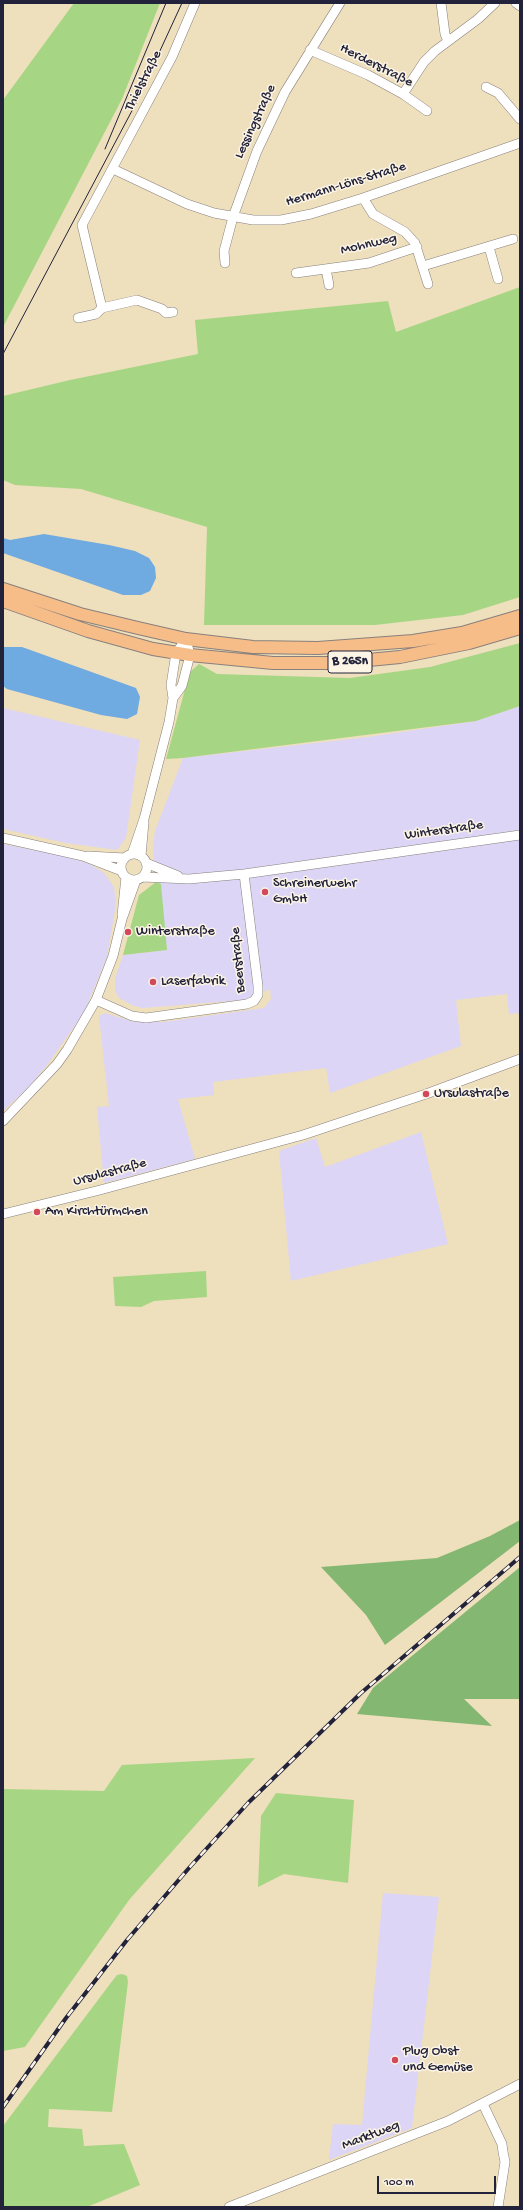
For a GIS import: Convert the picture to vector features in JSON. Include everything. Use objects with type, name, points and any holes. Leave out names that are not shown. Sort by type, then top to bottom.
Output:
[{"type":"main road","name":"B 265n","points":[[3,589],[80,614],[186,639],[253,648],[370,646],[462,633],[520,616]]},
{"type":"main road","name":"B 265n","points":[[3,601],[88,631],[176,653],[273,663],[307,664],[367,661],[434,651],[520,628]]},
{"type":"street","name":"Thielstraße","points":[[102,308],[82,225],[114,168],[172,57],[195,3]]},
{"type":"street","name":"Lessingstraße","points":[[225,263],[224,250],[233,217],[257,151],[285,92],[340,3]]},
{"type":"street","points":[[441,3],[445,34],[448,41]]},
{"type":"street","points":[[403,94],[424,62],[448,41],[478,19],[495,3]]},
{"type":"street","points":[[516,3],[520,6]]},
{"type":"street","name":"Herderstraße","points":[[310,50],[368,75],[403,94],[427,110]]},
{"type":"street","points":[[486,87],[498,93],[520,120]]},
{"type":"street","name":"Hermann-Löns-Straße","points":[[114,168],[187,204],[233,217],[253,220],[281,220],[311,214],[363,198],[520,143]]},
{"type":"street","points":[[363,198],[373,214],[409,236],[417,248],[428,284]]},
{"type":"street","points":[[423,266],[513,239]]},
{"type":"street","points":[[489,247],[498,279]]},
{"type":"street","name":"Mohnweg","points":[[296,273],[369,263],[417,248]]},
{"type":"street","name":"Mohnweg","points":[[326,269],[329,285]]},
{"type":"street","points":[[78,318],[96,314],[102,308],[137,300],[162,309],[166,313],[173,312]]},
{"type":"street","points":[[122,919],[124,874],[121,864],[136,858],[145,832],[144,820],[173,698],[171,685],[176,653],[186,639]]},
{"type":"street","points":[[173,698],[182,686],[190,655],[186,639]]},
{"type":"street","name":"Winterstraße","points":[[83,856],[139,879],[199,878],[244,874],[520,835]]},
{"type":"street","points":[[3,838],[83,856],[136,858]]},
{"type":"street","points":[[3,1121],[57,1064],[68,1050],[96,1000],[113,956],[122,919],[139,879],[146,871],[136,858]]},
{"type":"street","name":"Winterstraße","points":[[136,858],[181,878]]},
{"type":"street","name":"Beerstraße","points":[[96,1000],[132,1016],[146,1018],[247,1004],[254,1001],[258,995],[258,986],[244,874]]},
{"type":"street","name":"Ursulastraße","points":[[3,1214],[93,1192],[303,1135],[520,1059]]},
{"type":"street","name":"Marktweg","points":[[229,2207],[448,2121],[520,2084]]},
{"type":"street","points":[[483,2104],[502,2144],[505,2162],[498,2207]]},
{"type":"shaded area","points":[[520,706],[520,1013],[509,1014],[507,994],[456,1000],[461,1046],[330,1093],[326,1068],[213,1082],[214,1095],[178,1099],[195,1159],[104,1183],[97,1107],[109,1106],[99,1016],[105,1013],[135,1022],[163,1022],[264,1008],[271,999],[270,989],[244,1000],[143,1008],[134,1006],[119,998],[115,990],[115,979],[123,955],[167,950],[156,882],[153,848],[155,831],[183,758],[368,737],[476,721]]},
{"type":"shaded area","points":[[3,708],[140,740],[126,838],[117,850],[66,843],[3,829]]},
{"type":"shaded area","points":[[3,844],[65,856],[90,864],[104,873],[114,887],[116,904],[107,957],[84,1013],[47,1065],[29,1087],[3,1111]]},
{"type":"shaded area","points":[[421,1132],[448,1244],[291,1281],[279,1151],[316,1138],[325,1167]]},
{"type":"shaded area","points":[[383,1893],[439,1897],[412,2128],[329,2160],[333,2124],[362,2125]]},
{"type":"green space","points":[[74,3],[160,3],[122,99],[3,327],[3,100]]},
{"type":"green space","points":[[520,287],[520,597],[463,615],[375,625],[204,625],[207,527],[81,489],[15,485],[3,480],[3,396],[70,380],[198,354],[195,320],[388,301],[396,332]]},
{"type":"green space","points":[[520,643],[520,706],[476,721],[166,759],[187,682],[191,671],[199,664],[217,674],[350,678],[430,667]]},
{"type":"green space","points":[[156,882],[161,884],[167,950],[123,955],[139,895]]},
{"type":"green space","points":[[206,1271],[207,1297],[154,1301],[141,1307],[115,1306],[113,1277]]},
{"type":"green space","points":[[520,1520],[520,1541],[385,1645],[366,1615],[321,1567],[437,1558],[490,1536]]},
{"type":"green space","points":[[520,1567],[520,1699],[464,1699],[492,1726],[357,1714],[373,1688]]},
{"type":"green space","points":[[255,1758],[129,1900],[25,2047],[3,2051],[3,1789],[104,1791],[122,1765]]},
{"type":"green space","points":[[276,1793],[354,1800],[348,1883],[284,1874],[258,1887],[261,1816]]},
{"type":"green space","points":[[122,1974],[127,1976],[128,1982],[112,2112],[49,2109],[48,2127],[82,2129],[84,2146],[124,2144],[140,2185],[87,2207],[3,2207],[3,2126],[117,1975]]},
{"type":"water","points":[[44,534],[109,545],[135,551],[149,558],[155,567],[156,578],[150,591],[141,595],[123,595],[3,553],[3,538],[10,540]]},
{"type":"water","points":[[3,647],[22,647],[136,688],[140,697],[137,714],[127,719],[101,715],[7,689],[3,686]]},
{"type":"tram line","points":[[105,149],[166,3]]},
{"type":"tram line","points":[[3,354],[135,105],[182,3]]},
{"type":"railway","points":[[3,2107],[66,2018],[127,1940],[248,1803],[361,1693],[520,1557]]},
{"type":"place","name":"Schreinerwehr GmbH","points":[[265,892]]},
{"type":"place","name":"Winterstraße","points":[[128,932]]},
{"type":"place","name":"Laserfabrik","points":[[153,982]]},
{"type":"place","name":"Ursulastraße","points":[[426,1094]]},
{"type":"place","name":"Am Kirchtürmchen","points":[[37,1212]]},
{"type":"place","name":"Plug Obst und Gemüse","points":[[395,2060]]}]
